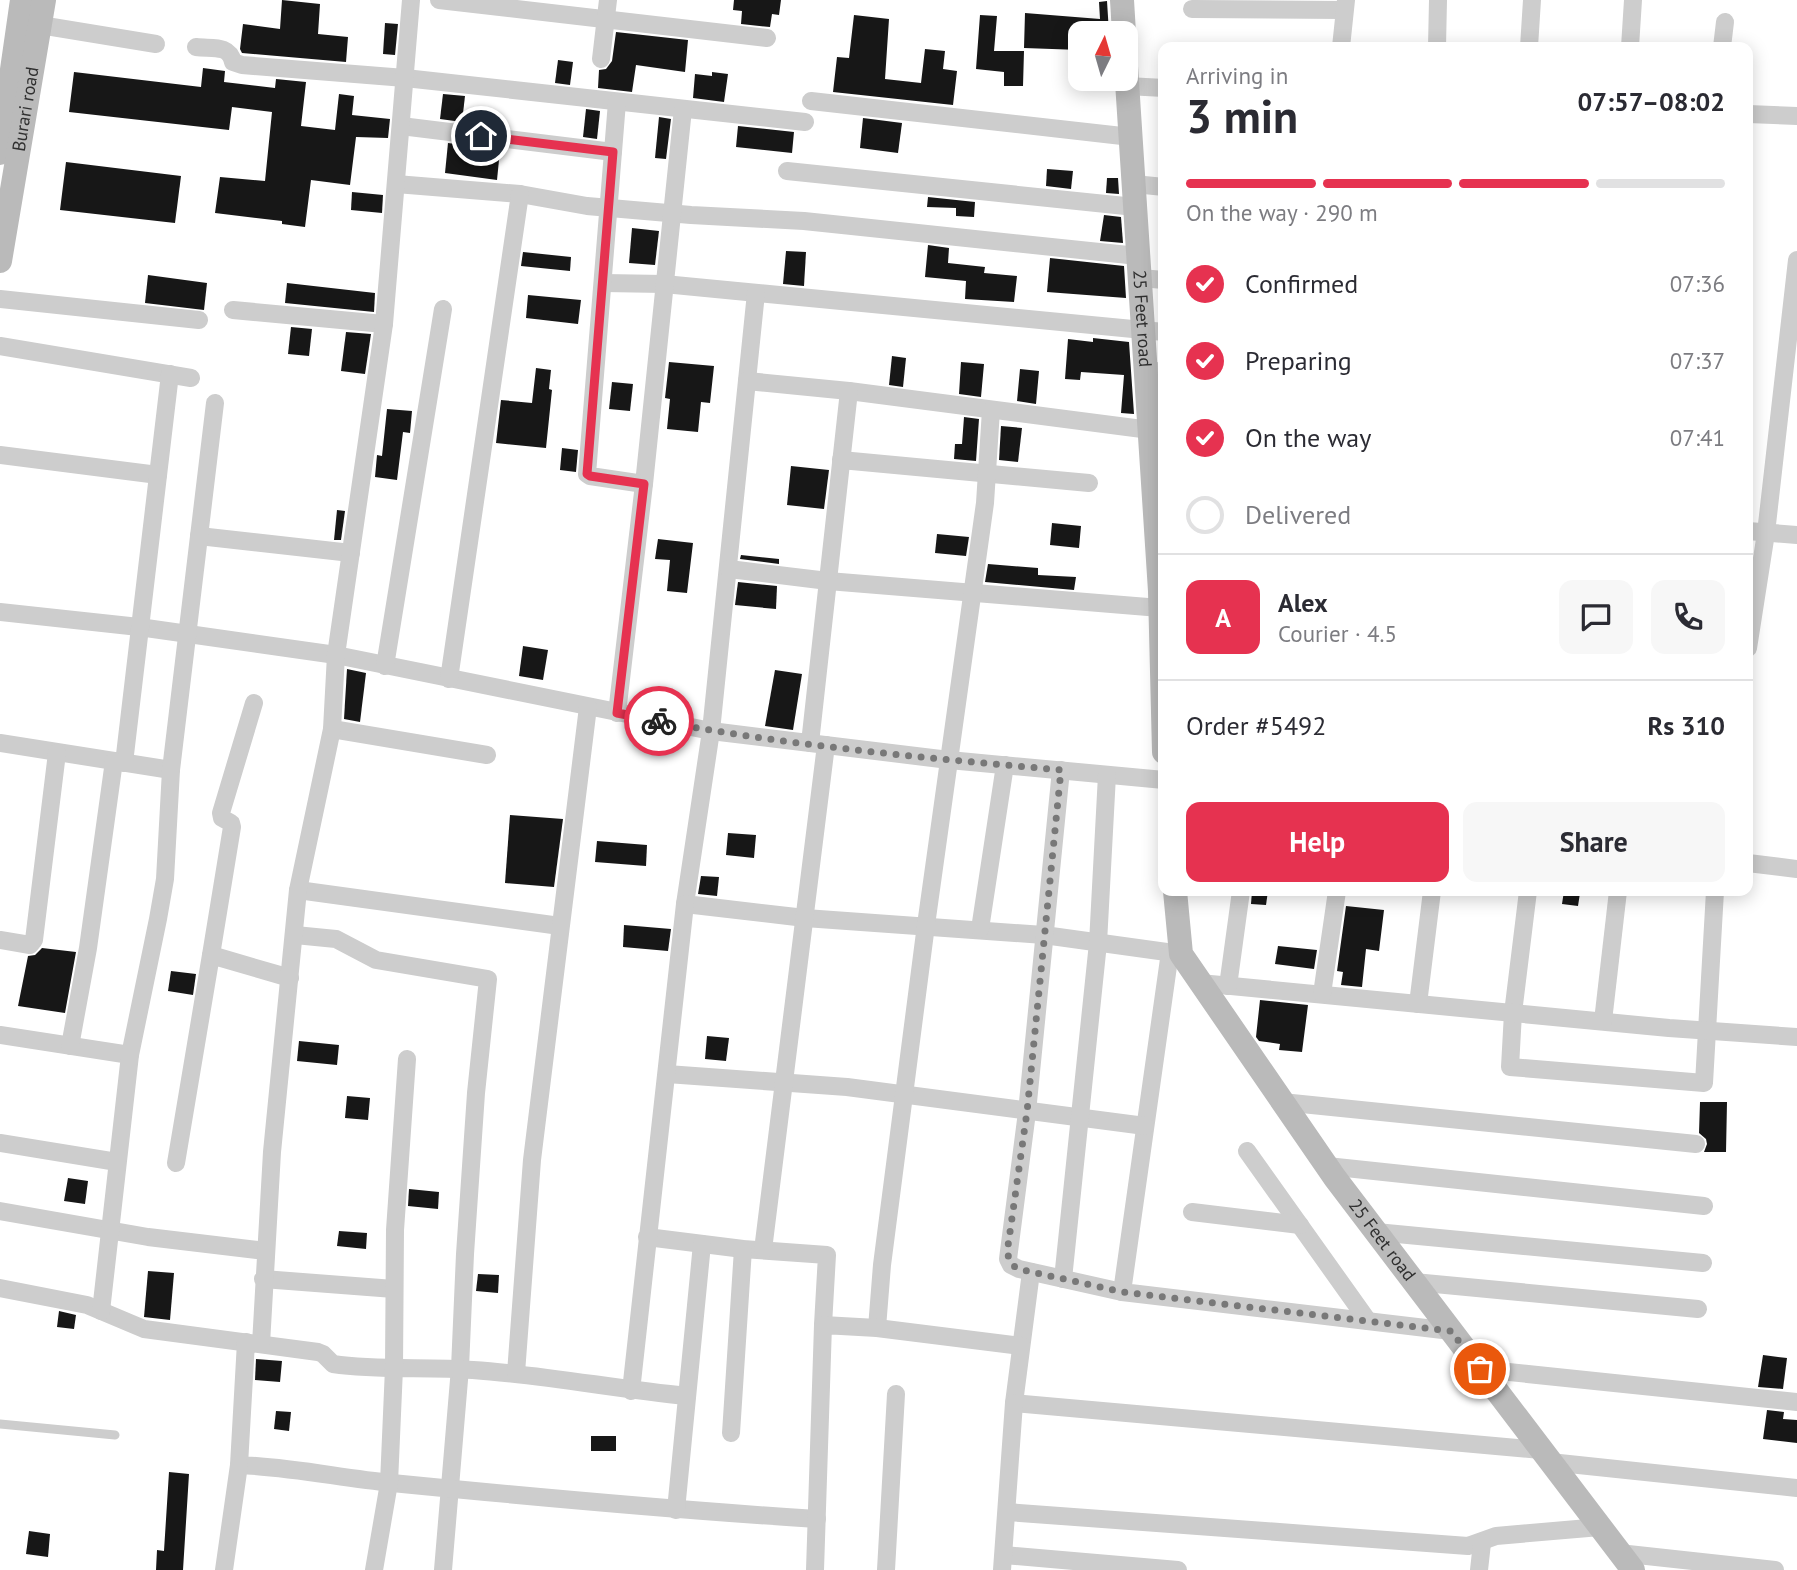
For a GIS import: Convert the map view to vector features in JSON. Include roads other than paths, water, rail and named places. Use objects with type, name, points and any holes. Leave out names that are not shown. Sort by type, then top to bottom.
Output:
[{"type":"street","name":"Burari road","points":[[0,261],[6,154],[23,0]]},
{"type":"street","name":"Burari road","points":[[6,154],[40,25],[44,0]]},
{"type":"street","points":[[224,1570],[253,1343],[264,1279],[272,1152],[298,890],[331,729],[336,656],[384,324],[411,0]]},
{"type":"street","points":[[439,0],[766,38]]},
{"type":"street","points":[[601,59],[608,0]]},
{"type":"street","points":[[1122,0],[1123,21]]},
{"type":"street","points":[[1437,42],[1438,0]]},
{"type":"street","points":[[1529,42],[1532,0]]},
{"type":"street","points":[[1630,42],[1633,0]]},
{"type":"street","points":[[1192,9],[1345,5],[1341,42]]},
{"type":"street","points":[[1723,42],[1725,22]]},
{"type":"street","points":[[40,25],[156,44]]},
{"type":"street","points":[[196,47],[227,50],[232,54],[233,62],[242,65],[405,78],[805,122]]},
{"type":"street","points":[[1138,87],[1158,88]]},
{"type":"street","name":"25 Feet road","points":[[1127,91],[1134,195],[1147,271],[1153,330],[1155,371],[1150,430],[1158,481]]},
{"type":"street","points":[[811,101],[1131,137]]},
{"type":"street","points":[[617,102],[587,474],[644,484]]},
{"type":"street","points":[[617,713],[683,109]]},
{"type":"street","points":[[1753,114],[1797,116]]},
{"type":"street","points":[[401,126],[613,152]]},
{"type":"street","points":[[787,171],[1134,195],[1158,189]]},
{"type":"street","points":[[396,184],[520,194],[609,208],[673,214],[804,221],[1147,271]]},
{"type":"street","points":[[449,679],[520,194]]},
{"type":"street","points":[[1753,584],[1757,532],[1797,260]]},
{"type":"street","points":[[604,282],[664,284],[1153,330]]},
{"type":"street","points":[[631,1391],[685,904],[711,731],[756,293]]},
{"type":"street","points":[[0,299],[199,320]]},
{"type":"street","points":[[385,666],[443,309]]},
{"type":"street","points":[[233,310],[384,324]]},
{"type":"street","points":[[0,346],[191,378]]},
{"type":"street","points":[[70,1046],[119,762],[139,627],[170,374]]},
{"type":"street","points":[[747,381],[849,391],[1150,430]]},
{"type":"street","points":[[763,1250],[805,918],[828,581],[849,391]]},
{"type":"street","points":[[101,1311],[130,1055],[165,879],[172,770],[215,403]]},
{"type":"street","points":[[877,1328],[926,925],[985,503],[991,410]]},
{"type":"street","points":[[0,455],[158,475]]},
{"type":"street","points":[[841,460],[1090,483]]},
{"type":"street","points":[[1757,532],[1797,536]]},
{"type":"street","points":[[199,536],[351,553]]},
{"type":"street","points":[[729,569],[828,581],[1158,608]]},
{"type":"street","points":[[0,612],[139,627],[336,656],[711,731],[949,760],[1158,779]]},
{"type":"street","points":[[176,1163],[232,827],[231,823],[222,818],[221,813],[254,703]]},
{"type":"street","points":[[516,1373],[532,1160],[588,707]]},
{"type":"street","points":[[331,729],[486,755]]},
{"type":"street","points":[[0,743],[172,770]]},
{"type":"street","points":[[0,940],[30,945],[34,940],[57,752]]},
{"type":"street","points":[[980,929],[1005,765]]},
{"type":"street","points":[[1061,770],[1027,1112],[1007,1253],[1012,1265],[1031,1272],[1122,1292],[1451,1331]]},
{"type":"street","points":[[1063,1279],[1098,943],[1107,775]]},
{"type":"street","points":[[1753,864],[1797,869]]},
{"type":"street","points":[[298,890],[560,926]]},
{"type":"street","name":"25 Feet road","points":[[1175,896],[1175,953],[1200,983],[1327,1166],[1626,1561]]},
{"type":"street","points":[[1228,986],[1240,896]]},
{"type":"street","points":[[1322,994],[1336,896]]},
{"type":"street","points":[[1418,1004],[1431,896]]},
{"type":"street","points":[[1527,896],[1513,1013],[1510,1067],[1704,1083],[1715,896]]},
{"type":"street","points":[[1603,1021],[1617,896]]},
{"type":"street","points":[[685,904],[805,918],[1044,935],[1175,953],[1145,1126],[1122,1292]]},
{"type":"street","points":[[295,935],[336,940],[376,960],[488,979],[476,1093],[460,1368],[443,1570]]},
{"type":"street","points":[[211,955],[290,978]]},
{"type":"street","points":[[1200,983],[1797,1037]]},
{"type":"street","points":[[0,1035],[130,1055]]},
{"type":"street","points":[[374,1570],[389,1483],[394,1368],[395,1230],[407,1059]]},
{"type":"street","points":[[667,1074],[847,1087],[1145,1126]]},
{"type":"street","points":[[1282,1102],[1696,1144]]},
{"type":"street","points":[[0,1143],[117,1162]]},
{"type":"street","points":[[1247,1151],[1368,1321]]},
{"type":"street","points":[[1327,1166],[1704,1206]]},
{"type":"street","points":[[0,1210],[161,1239],[266,1251]]},
{"type":"street","points":[[1192,1212],[1300,1226]]},
{"type":"street","points":[[1376,1232],[1703,1262]]},
{"type":"street","points":[[647,1237],[827,1255],[815,1570]]},
{"type":"street","points":[[676,1510],[702,1244]]},
{"type":"street","points":[[731,1433],[743,1248]]},
{"type":"street","points":[[1031,1272],[1014,1403],[1003,1562],[1178,1570]]},
{"type":"street","points":[[264,1279],[394,1289]]},
{"type":"street","points":[[1414,1282],[1698,1309]]},
{"type":"street","points":[[0,1289],[73,1301],[144,1329],[318,1352],[333,1364],[460,1368],[516,1373],[631,1391],[687,1396]]},
{"type":"street","points":[[823,1325],[877,1328],[1021,1346]]},
{"type":"street","points":[[1480,1369],[1797,1402]]},
{"type":"street","points":[[887,1570],[896,1394]]},
{"type":"street","points":[[1014,1403],[1546,1456],[1797,1488]]},
{"type":"street","points":[[239,1465],[308,1470],[389,1483],[676,1510],[817,1519]]},
{"type":"street","points":[[1007,1512],[1468,1546],[1496,1536],[1600,1527]]},
{"type":"street","points":[[1479,1570],[1482,1542]]},
{"type":"street","points":[[1626,1561],[1775,1570]]},
{"type":"lane","points":[[0,1424],[115,1435]]}]
